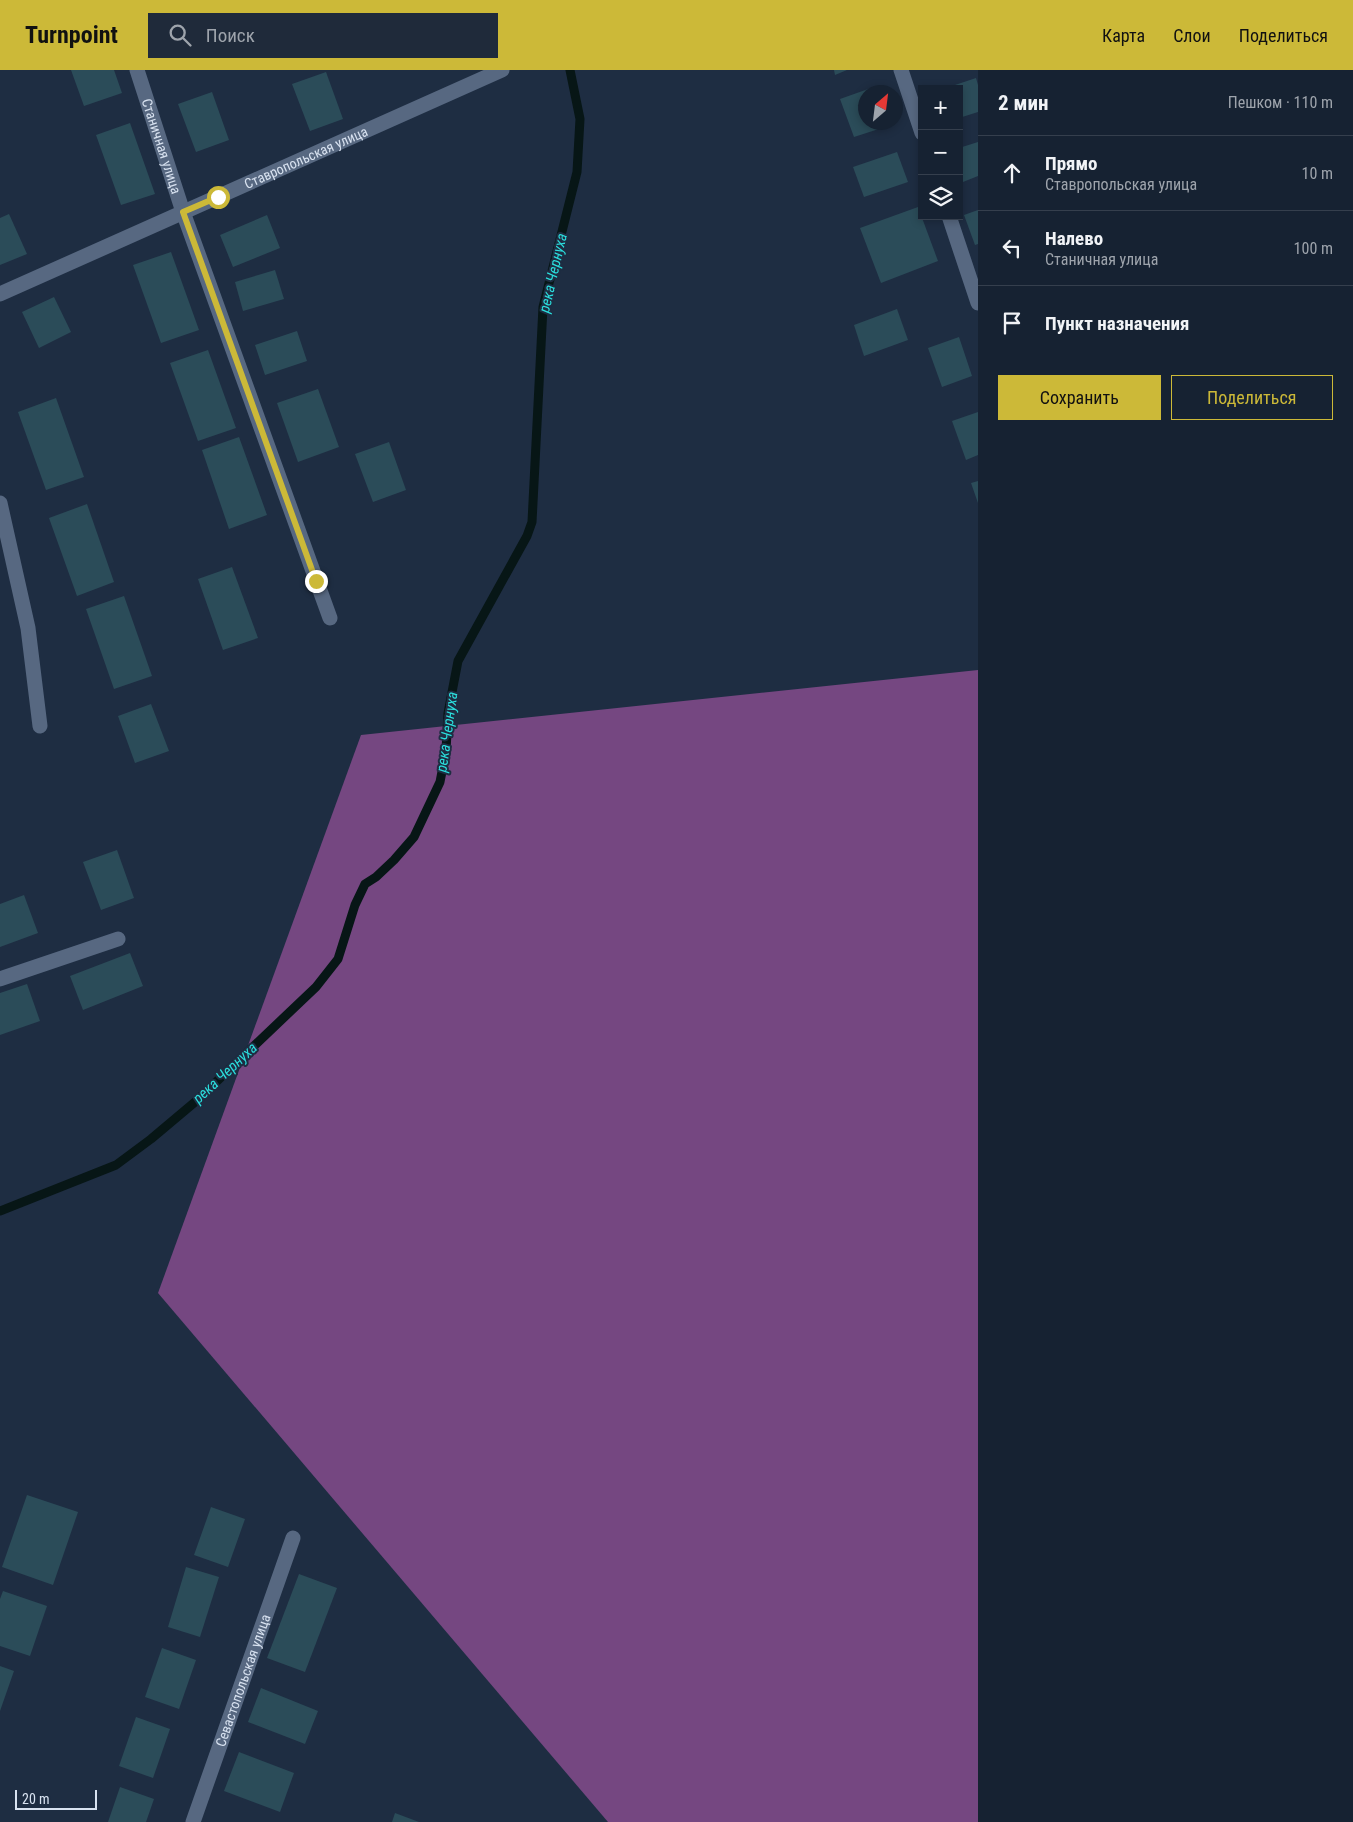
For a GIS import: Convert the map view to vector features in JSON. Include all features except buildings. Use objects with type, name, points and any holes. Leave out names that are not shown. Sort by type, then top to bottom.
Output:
[{"type":"street","name":"Станичная улица","points":[[137,70],[183,212],[330,618]]},
{"type":"street","name":"Ставропольская улица","points":[[0,294],[502,70]]},
{"type":"street","points":[[901,70],[921,130]]},
{"type":"street","points":[[950,220],[978,303]]},
{"type":"street","points":[[0,503],[28,628],[40,726]]},
{"type":"street","points":[[0,979],[118,939]]},
{"type":"street","name":"Севастопольская улица","points":[[192,1822],[293,1538]]},
{"type":"shaded area","points":[[978,670],[978,1822],[608,1822],[158,1293],[361,735]]},
{"type":"waterway","name":"река Чернуха","points":[[0,1211],[116,1165],[195,1102],[316,987],[338,959],[355,905],[365,884],[376,877],[394,860],[414,837],[440,782],[446,751],[448,713],[458,661],[527,536],[532,522],[543,307],[577,172],[580,119],[570,70]]},
{"type":"route","points":[[218,197],[183,212],[316,581]]}]
